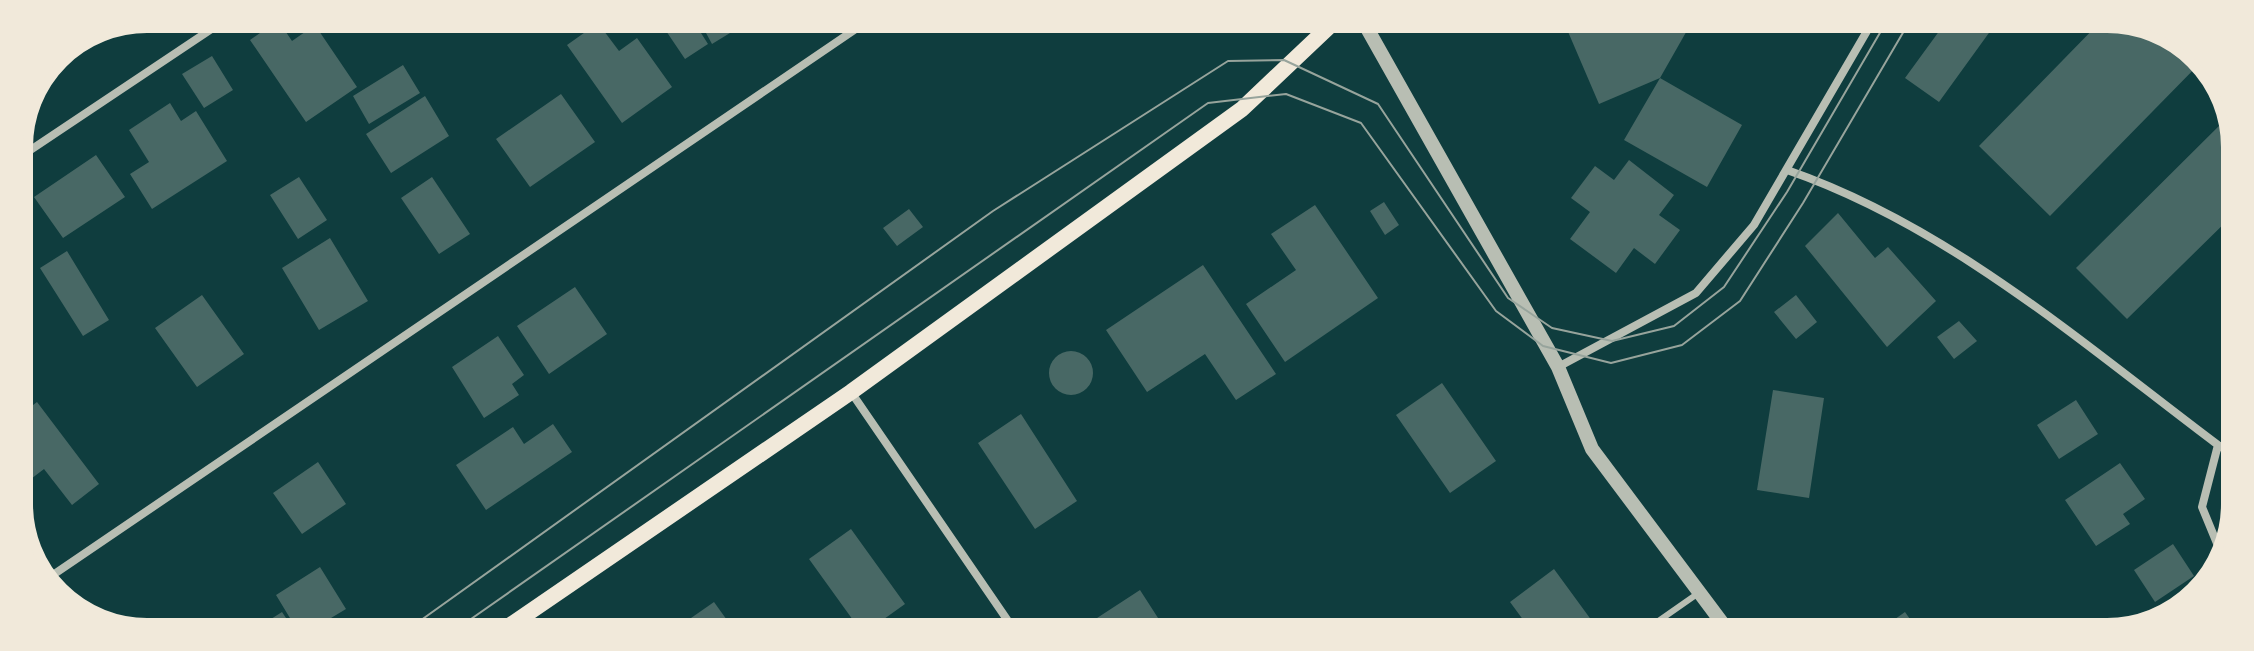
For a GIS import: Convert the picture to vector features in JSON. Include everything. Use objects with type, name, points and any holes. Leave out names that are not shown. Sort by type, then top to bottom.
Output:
[{"type":"main road","points":[[513,623],[851,392],[1242,109],[1328,28]]},
{"type":"street","points":[[28,152],[213,28]]},
{"type":"street","points":[[52,575],[857,28]]},
{"type":"street","points":[[1367,28],[1558,367],[1592,449],[1723,623]]},
{"type":"street","points":[[1558,367],[1696,293],[1754,225],[1869,28]]},
{"type":"street","points":[[1787,170],[1847,191],[1990,273],[2226,449]]},
{"type":"street","points":[[851,392],[1009,623]]},
{"type":"street","points":[[2218,445],[2202,507],[2218,546]]},
{"type":"street","points":[[525,615],[531,623]]},
{"type":"lane","points":[[1656,623],[1701,592]]},
{"type":"building","points":[[267,28],[283,28],[292,41],[311,28],[317,28],[357,87],[306,122],[250,40]]},
{"type":"building","points":[[591,28],[602,28],[619,51],[637,38],[672,87],[622,123],[567,45]]},
{"type":"building","points":[[664,28],[698,28],[708,44],[685,59]]},
{"type":"building","points":[[703,28],[738,28],[712,44]]},
{"type":"building","points":[[1566,28],[1688,28],[1660,78],[1599,104]]},
{"type":"building","points":[[1941,28],[1992,28],[1939,102],[1905,78]]},
{"type":"building","points":[[2094,28],[2123,29],[2153,37],[2179,53],[2195,68],[2050,216],[1979,146]]},
{"type":"building","points":[[212,56],[233,90],[204,108],[182,74]]},
{"type":"building","points":[[403,65],[420,93],[369,124],[353,96]]},
{"type":"building","points":[[1660,78],[1742,125],[1707,187],[1624,140]]},
{"type":"building","points":[[561,94],[595,142],[530,187],[496,139]]},
{"type":"building","points":[[425,96],[449,136],[391,173],[366,134]]},
{"type":"building","points":[[170,103],[181,121],[196,111],[227,161],[152,209],[130,174],[149,162],[129,130]]},
{"type":"building","points":[[2223,122],[2226,222],[2127,319],[2076,268]]},
{"type":"building","points":[[96,155],[125,197],[63,238],[34,197]]},
{"type":"building","points":[[1629,160],[1674,195],[1659,215],[1680,230],[1655,264],[1634,248],[1616,273],[1570,239],[1590,212],[1571,198],[1595,166],[1614,180]]},
{"type":"building","points":[[299,177],[327,220],[298,239],[270,195]]},
{"type":"building","points":[[432,177],[470,234],[439,254],[401,198]]},
{"type":"building","points":[[1384,202],[1399,225],[1385,235],[1370,211]]},
{"type":"building","points":[[1315,205],[1378,298],[1285,362],[1246,304],[1296,270],[1271,234]]},
{"type":"building","points":[[909,209],[923,227],[897,246],[883,228]]},
{"type":"building","points":[[1838,213],[1875,258],[1888,247],[1936,301],[1887,347],[1805,246]]},
{"type":"building","points":[[330,238],[368,301],[319,330],[282,268]]},
{"type":"building","points":[[67,251],[109,320],[83,336],[40,268]]},
{"type":"building","points":[[1203,265],[1276,374],[1236,400],[1205,354],[1147,392],[1106,330]]},
{"type":"building","points":[[575,287],[607,334],[549,374],[517,326]]},
{"type":"building","points":[[202,295],[244,354],[197,387],[155,328]]},
{"type":"building","points":[[1796,295],[1817,322],[1796,339],[1774,312]]},
{"type":"building","points":[[1959,321],[1977,341],[1954,359],[1937,337]]},
{"type":"building","points":[[498,336],[524,375],[512,384],[519,395],[484,418],[452,367]]},
{"type":"building","points":[[1071,351],[1087,357],[1093,373],[1087,389],[1071,395],[1055,389],[1049,373],[1055,357]]},
{"type":"building","points":[[1442,383],[1496,461],[1450,493],[1396,415]]},
{"type":"building","points":[[1773,390],[1824,398],[1809,498],[1757,490]]},
{"type":"building","points":[[2076,400],[2098,434],[2059,459],[2037,425]]},
{"type":"building","points":[[37,402],[99,484],[72,505],[44,469],[28,481],[28,409]]},
{"type":"building","points":[[1021,414],[1077,501],[1035,529],[978,443]]},
{"type":"building","points":[[553,424],[572,452],[486,510],[456,465],[513,427],[524,444]]},
{"type":"building","points":[[318,462],[346,504],[302,534],[273,493]]},
{"type":"building","points":[[2120,463],[2145,499],[2123,514],[2130,524],[2096,546],[2065,500]]},
{"type":"building","points":[[851,529],[905,604],[878,623],[855,623],[809,559]]},
{"type":"building","points":[[2173,544],[2194,576],[2155,602],[2134,570]]},
{"type":"building","points":[[320,567],[346,609],[323,623],[293,623],[276,595]]},
{"type":"building","points":[[1554,569],[1593,623],[1525,623],[1510,602]]},
{"type":"building","points":[[1140,590],[1161,623],[1100,623],[1097,618]]},
{"type":"building","points":[[714,602],[729,623],[684,623]]},
{"type":"building","points":[[282,612],[289,623],[265,623]]},
{"type":"building","points":[[1905,612],[1913,623],[1889,623]]},
{"type":"tram line","points":[[417,623],[993,211],[1228,61],[1284,60],[1378,104],[1508,298],[1552,328],[1612,341],[1674,326],[1724,287],[1787,192],[1883,28]]},
{"type":"tram line","points":[[465,623],[1208,103],[1286,94],[1361,123],[1496,311],[1543,346],[1611,363],[1682,345],[1740,301],[1803,203],[1906,28]]}]
